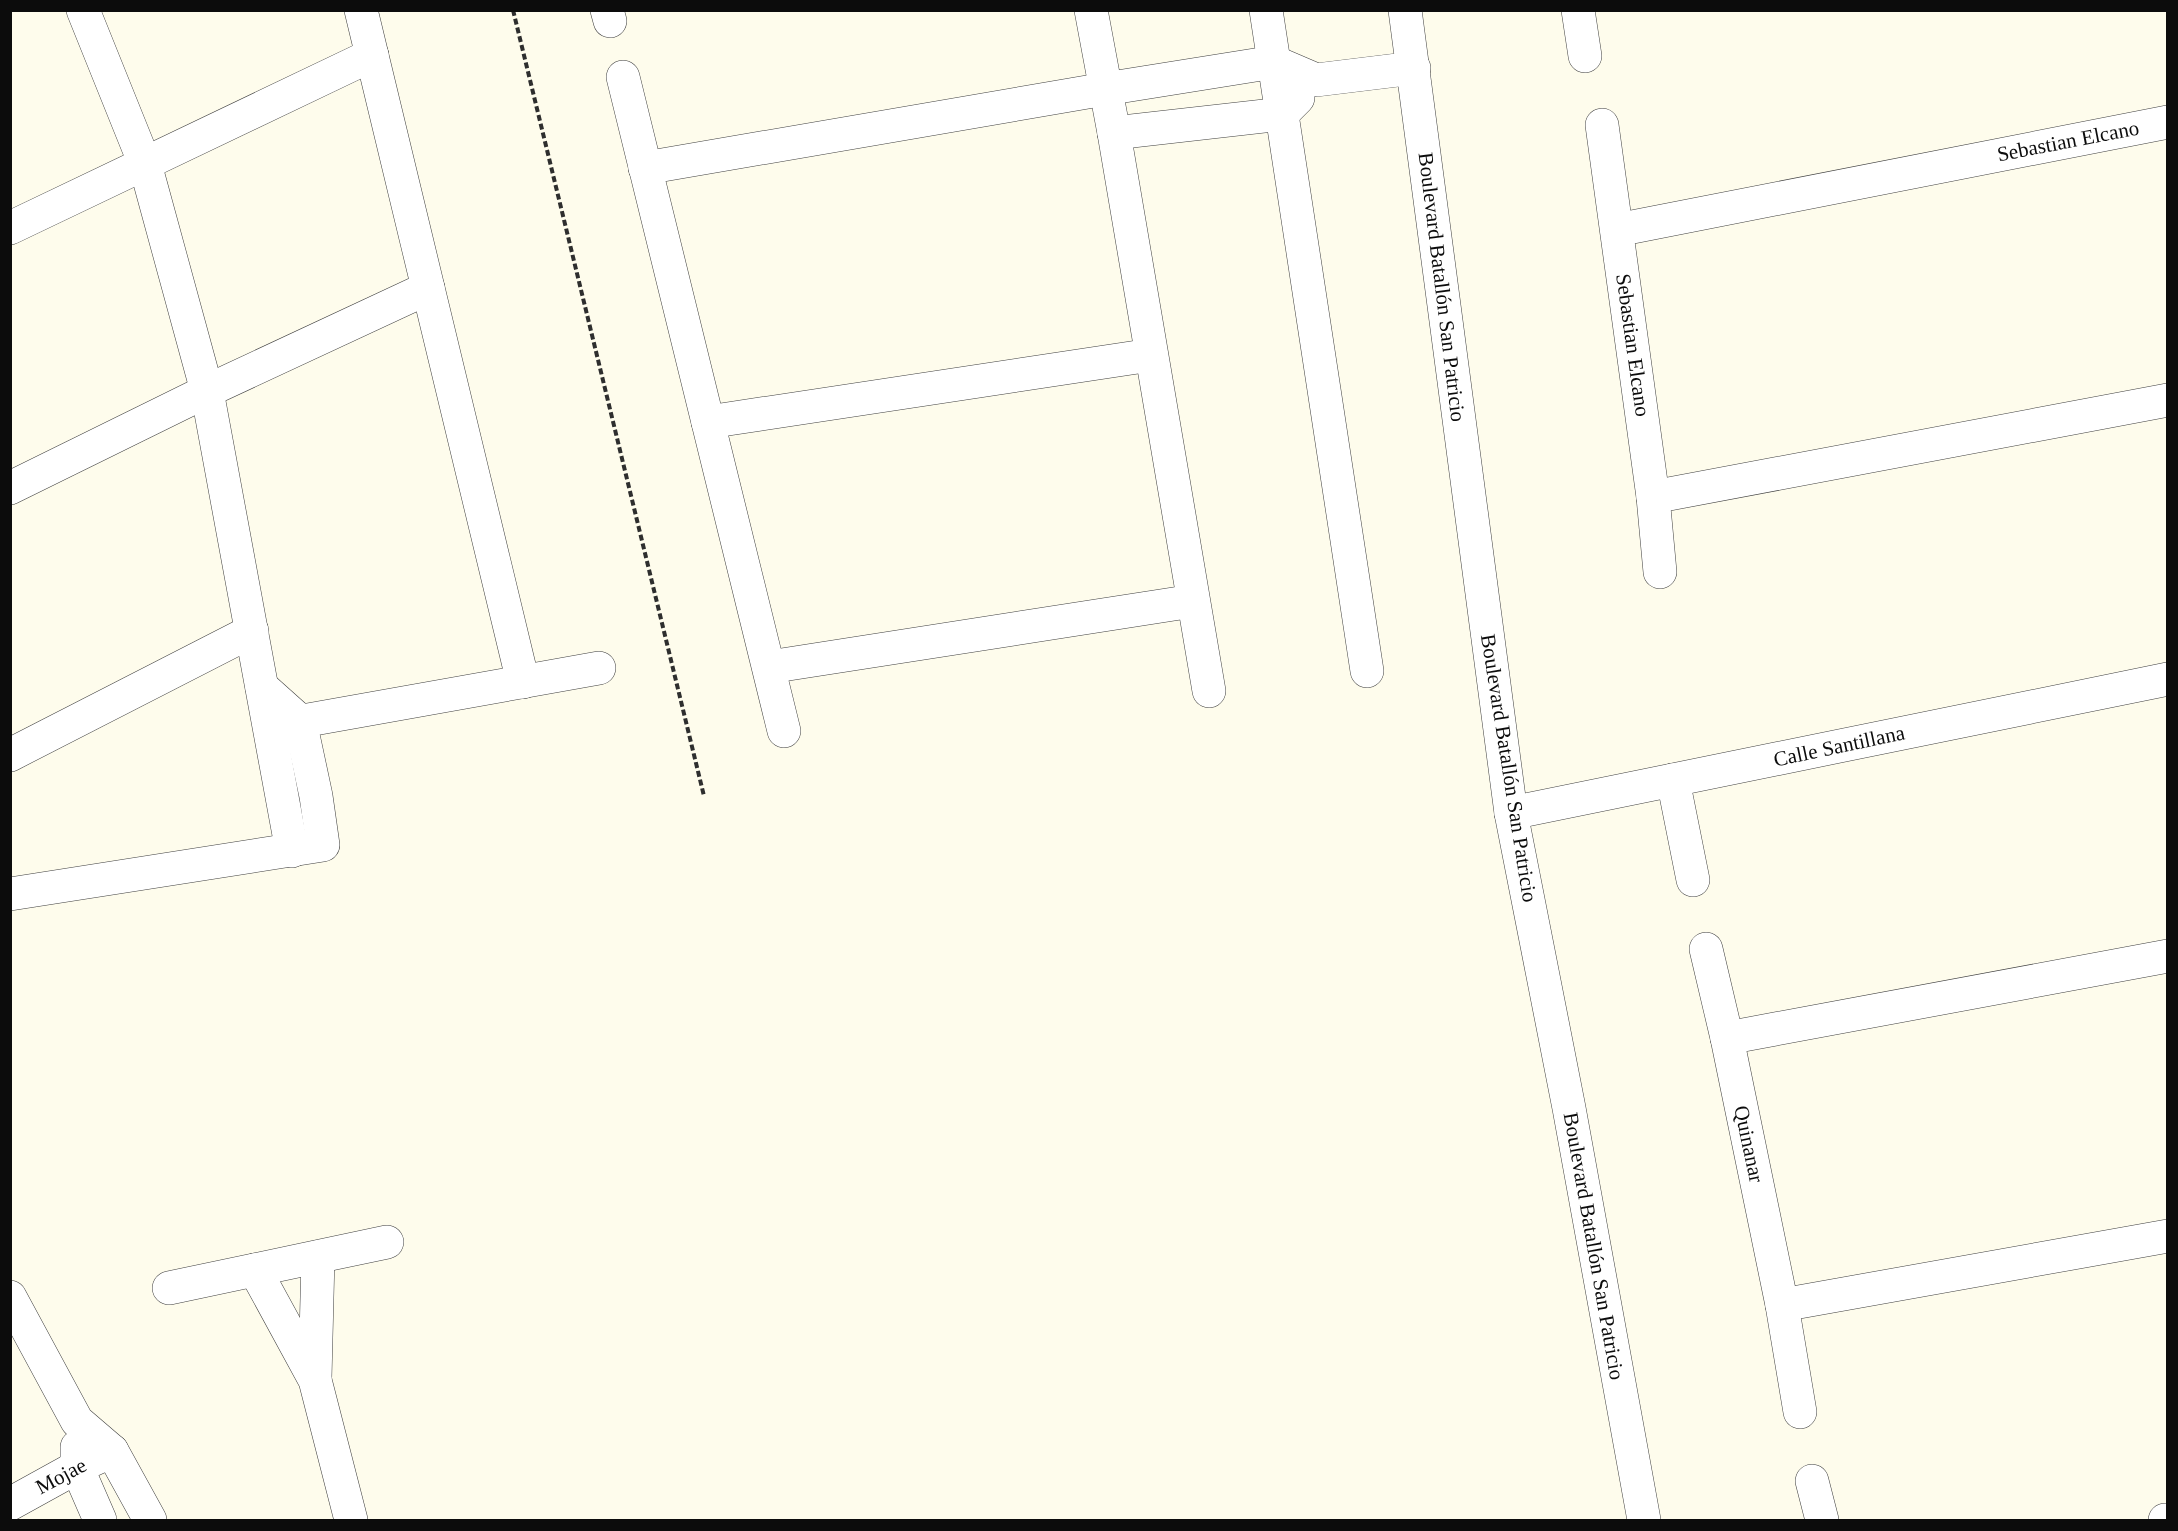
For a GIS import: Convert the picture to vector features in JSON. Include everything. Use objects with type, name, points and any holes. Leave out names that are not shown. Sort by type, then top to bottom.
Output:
[{"type":"street","points":[[10,894],[323,845],[316,796],[284,724],[262,687],[207,391],[145,164],[82,10]]},
{"type":"street","points":[[361,10],[523,682]]},
{"type":"street","points":[[1091,10],[1209,692]]},
{"type":"street","points":[[1266,10],[1367,671]]},
{"type":"street","name":"Boulevard Batallón San Patricio","points":[[1405,10],[1511,813],[1571,1120],[1644,1521]]},
{"type":"street","points":[[1578,10],[1585,56]]},
{"type":"street","points":[[10,228],[372,55]]},
{"type":"street","points":[[645,168],[1274,62],[1316,80],[1414,68]]},
{"type":"street","points":[[623,77],[784,731]]},
{"type":"street","points":[[1114,133],[1282,114],[1316,80]]},
{"type":"street","name":"Sebastian Elcano","points":[[1660,572],[1653,497],[1617,230],[2168,122]]},
{"type":"street","points":[[1602,125],[1617,230]]},
{"type":"street","points":[[10,488],[207,391],[428,288]]},
{"type":"street","points":[[708,422],[1151,355]]},
{"type":"street","points":[[1653,497],[2168,400]]},
{"type":"street","points":[[769,667],[1193,601]]},
{"type":"street","points":[[10,755],[252,631]]},
{"type":"street","points":[[284,724],[599,668]]},
{"type":"street","name":"Calle Santillana","points":[[1511,813],[2168,679]]},
{"type":"street","points":[[1673,780],[1693,880]]},
{"type":"street","name":"Quinanar","points":[[1706,949],[1727,1038],[1782,1305],[1800,1412]]},
{"type":"street","points":[[1727,1038],[2168,956]]},
{"type":"street","points":[[1782,1305],[2168,1236]]},
{"type":"street","points":[[169,1288],[387,1242]]},
{"type":"street","points":[[315,1380],[318,1257]]},
{"type":"street","points":[[255,1270],[315,1380],[351,1521]]},
{"type":"street","points":[[10,1297],[77,1421],[112,1451],[145,1519]]},
{"type":"street","points":[[77,1421],[77,1467],[100,1521]]},
{"type":"street","name":"Mojae","points":[[10,1504],[77,1467],[112,1451]]},
{"type":"street","points":[[1812,1481],[1822,1521]]},
{"type":"path","points":[[513,10],[704,796]]}]
